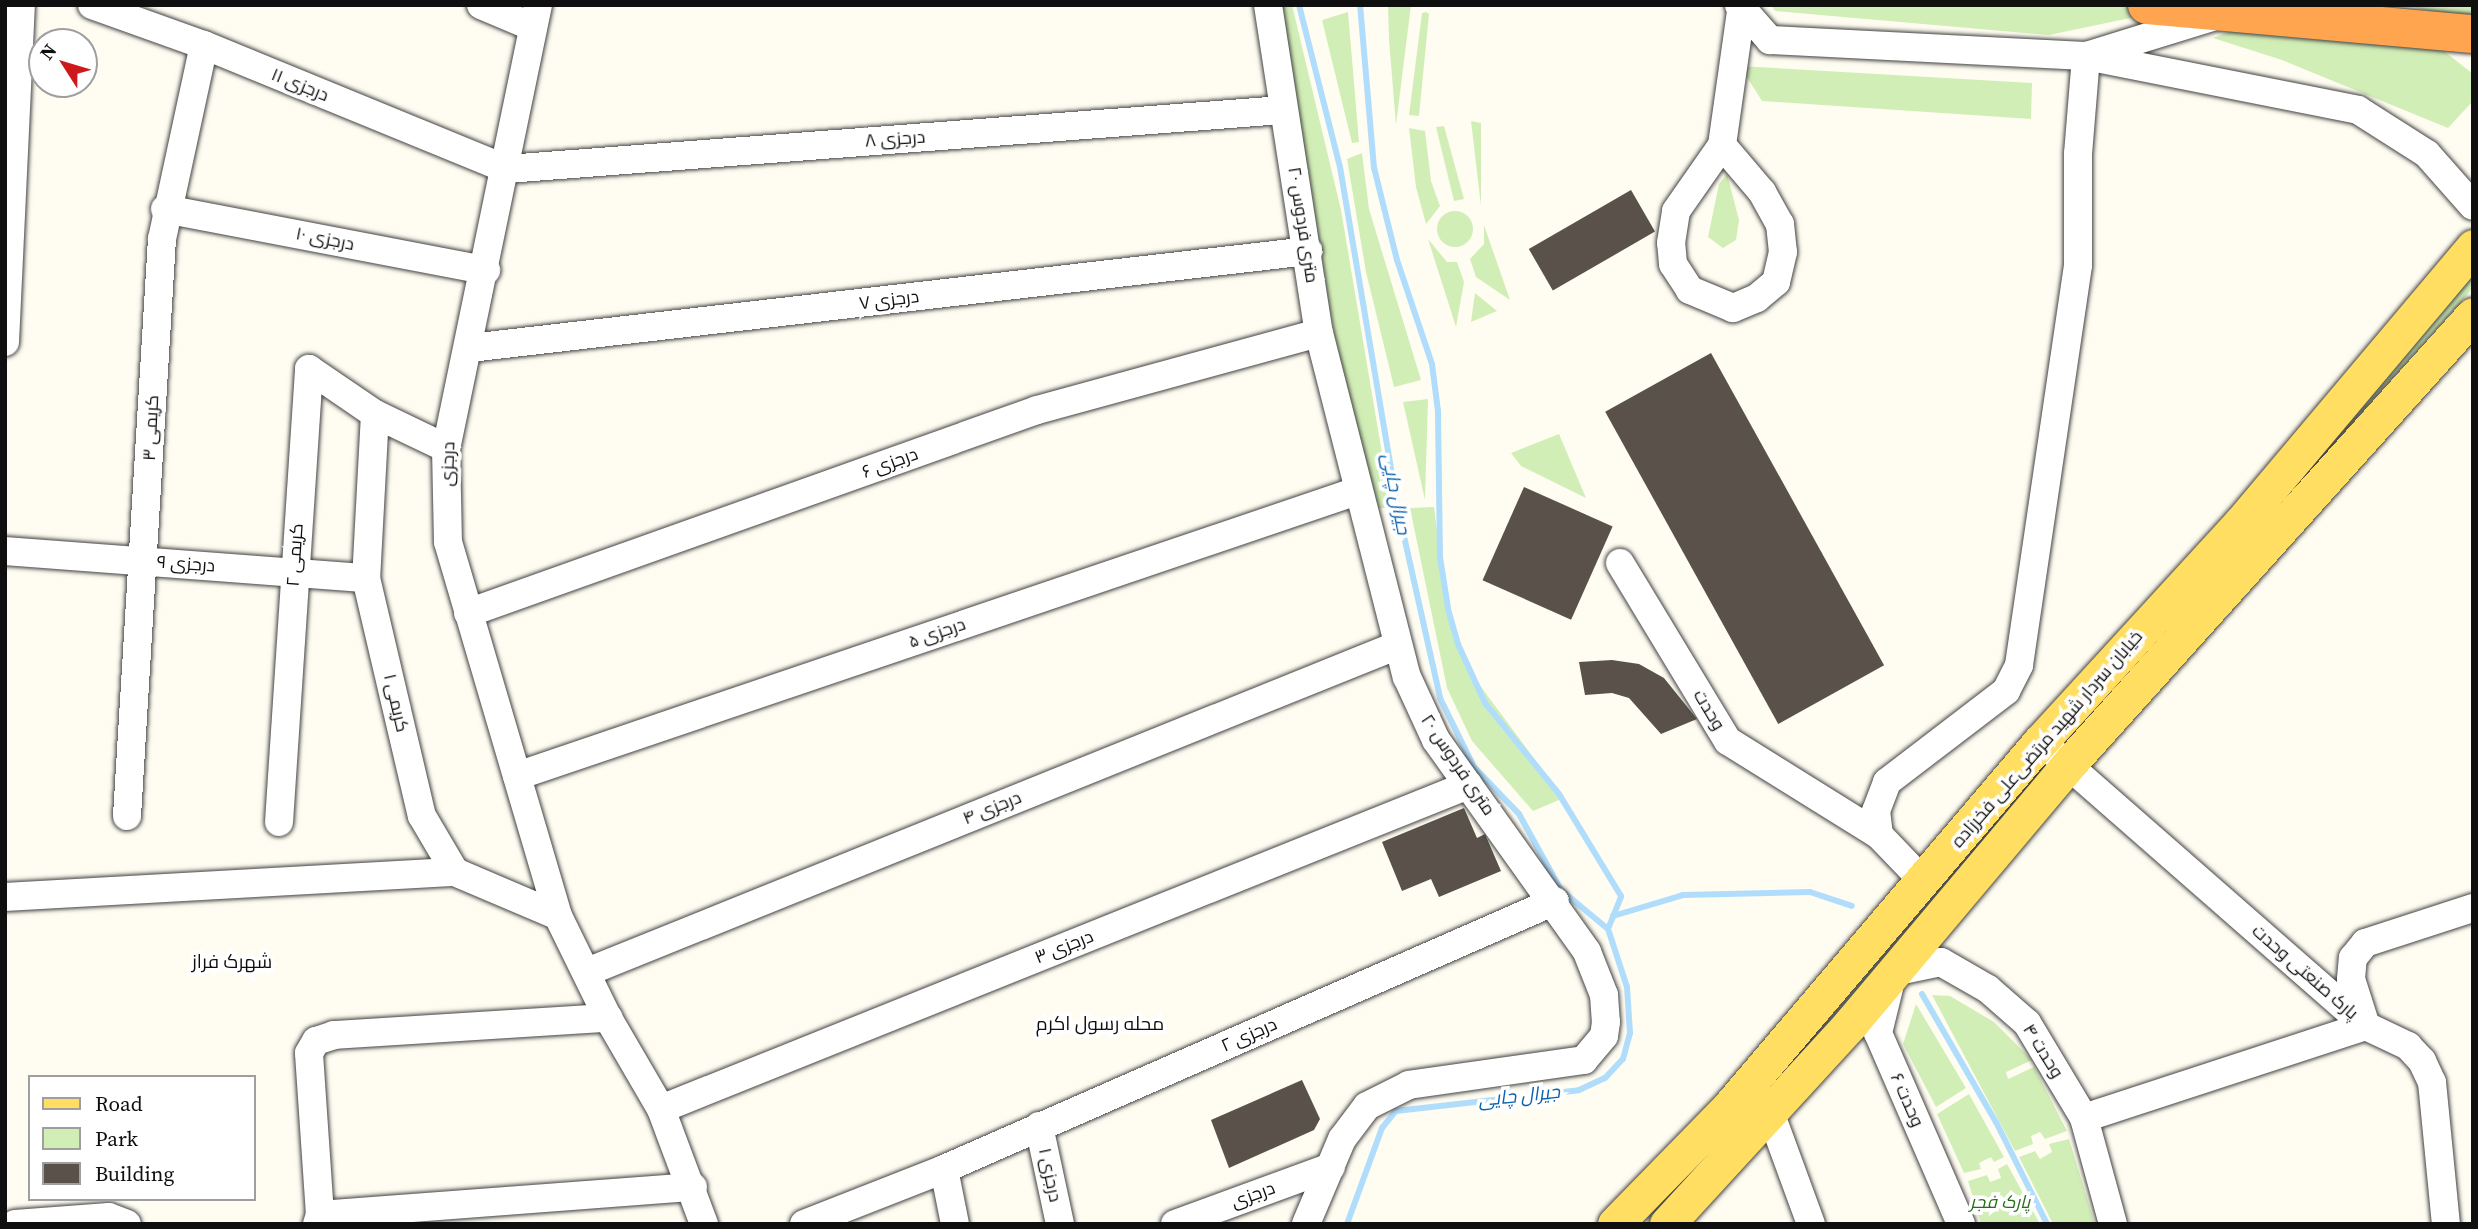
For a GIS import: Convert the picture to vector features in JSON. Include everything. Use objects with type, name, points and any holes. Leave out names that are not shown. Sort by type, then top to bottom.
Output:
[{"type":"highway","points":[[2147,5],[2473,34]]},
{"type":"main road","name":"خیابان سردار شهید مرتضی‌علی فخرزاده","points":[[1615,1224],[1730,1106],[1868,948],[2040,742],[2240,524],[2473,247]]},
{"type":"main road","name":"خیابان سردار شهید مرتضی‌علی فخرزاده","points":[[1667,1224],[1894,972],[2068,765],[2473,315]]},
{"type":"street","points":[[5,342],[21,5]]},
{"type":"street","name":"درجزی ۱۱","points":[[92,5],[204,46],[507,169]]},
{"type":"street","points":[[481,5],[536,16]]},
{"type":"street","name":"۲۰ متری فردوس","points":[[1268,5],[1319,333],[1398,645],[1420,709],[1468,785],[1555,901],[1587,952],[1604,995],[1604,1036],[1598,1048],[1584,1060],[1409,1085],[1388,1093],[1354,1122],[1306,1224]]},
{"type":"street","points":[[1740,8],[1770,40],[2086,55],[2358,110],[2427,154],[2473,206]]},
{"type":"street","points":[[1722,145],[1762,192],[1780,224],[1783,252],[1776,282],[1757,298],[1733,308],[1690,290],[1673,264],[1671,243],[1676,211],[1722,145],[1740,8]]},
{"type":"street","points":[[2086,55],[2225,13]]},
{"type":"street","name":"درجزی","points":[[536,16],[470,348],[446,448],[448,542],[558,916],[608,1018],[661,1109],[693,1187],[704,1224]]},
{"type":"street","name":"کریمی ۳","points":[[127,816],[165,209],[204,46]]},
{"type":"street","points":[[1879,835],[1876,811],[1887,782],[2006,691],[2019,665],[2078,265],[2078,154],[2086,55]]},
{"type":"street","name":"درجزی ۸","points":[[507,169],[1283,110]]},
{"type":"street","name":"درجزی ۱۰","points":[[165,209],[486,270]]},
{"type":"street","name":"درجزی ۷","points":[[470,348],[1308,251]]},
{"type":"street","name":"درجزی ۶","points":[[468,613],[1037,410],[1319,333]]},
{"type":"street","name":"کریمی ۲","points":[[279,822],[309,369],[375,414]]},
{"type":"street","points":[[375,414],[446,448]]},
{"type":"street","name":"کریمی ۱","points":[[375,414],[366,578],[422,816],[455,872]]},
{"type":"street","name":"درجزی ۵","points":[[517,776],[1357,491]]},
{"type":"street","name":"درجزی ۹","points":[[5,551],[366,578]]},
{"type":"street","name":"وحدت","points":[[1620,563],[1728,741],[1879,835],[1924,882]]},
{"type":"street","name":"درجزی ۴","points":[[587,972],[1398,645]]},
{"type":"street","name":"پارک صنعتی وحدت","points":[[2040,742],[2366,1026],[2407,1046],[2422,1060],[2432,1082],[2446,1224]]},
{"type":"street","name":"درجزی ۳","points":[[661,1109],[1468,785]]},
{"type":"street","points":[[5,897],[455,872],[558,916]]},
{"type":"street","name":"درجزی ۲","points":[[822,1221],[1555,901]]},
{"type":"street","points":[[2084,1118],[2366,1026],[2351,979],[2353,958],[2365,943],[2473,908]]},
{"type":"street","points":[[1868,948],[1894,972]]},
{"type":"street","name":"وحدت ۴","points":[[1894,972],[1941,962],[2009,1005],[2027,1023],[2084,1118],[2113,1224]]},
{"type":"street","name":"وحدت ۶","points":[[1894,972],[1878,1033],[1961,1224]]},
{"type":"street","points":[[608,1018],[334,1035],[316,1041],[309,1053],[318,1220],[454,1214],[693,1187]]},
{"type":"street","points":[[1770,1112],[1811,1224]]},
{"type":"street","name":"درجزی ۱","points":[[1039,1126],[1060,1224]]},
{"type":"street","name":"درجزی","points":[[1175,1224],[1331,1167]]},
{"type":"street","points":[[944,1169],[955,1224]]},
{"type":"street","points":[[15,1224],[109,1217],[127,1224]]},
{"type":"green space","points":[[1282,5],[1292,5],[1341,210],[1391,507],[1369,510],[1330,311]]},
{"type":"green space","points":[[1388,5],[1411,5],[1396,125],[1389,40]]},
{"type":"green space","points":[[1771,5],[2113,5],[2164,11],[2049,35],[1775,11]]},
{"type":"green space","points":[[2406,5],[2473,5],[2473,23],[2468,21]]},
{"type":"green space","points":[[1348,12],[1359,142],[1352,143],[1322,20]]},
{"type":"green space","points":[[1422,13],[1429,14],[1419,116],[1409,115]]},
{"type":"green space","points":[[2238,28],[2440,48],[2473,74],[2473,101],[2448,128],[2282,60],[2213,38]]},
{"type":"green space","points":[[1740,66],[2032,83],[2031,119],[1762,101]]},
{"type":"green space","points":[[1471,121],[1481,123],[1481,206]]},
{"type":"green space","points":[[1444,126],[1464,199],[1454,201],[1436,127]]},
{"type":"green space","points":[[1409,128],[1425,131],[1431,181],[1440,206],[1426,224],[1416,187]]},
{"type":"green space","points":[[1362,153],[1369,209],[1421,380],[1394,387],[1366,272],[1347,159]]},
{"type":"green space","points":[[1727,174],[1739,220],[1736,240],[1723,248],[1708,237],[1719,184]]},
{"type":"green space","points":[[1455,211],[1468,216],[1473,229],[1468,242],[1455,247],[1442,242],[1437,229],[1442,216]]},
{"type":"green space","points":[[1484,225],[1510,300],[1476,277],[1470,259],[1484,244]]},
{"type":"green space","points":[[1428,239],[1447,262],[1457,262],[1464,282],[1456,327]]},
{"type":"green space","points":[[2473,275],[2473,288],[2069,738]]},
{"type":"green space","points":[[1475,293],[1497,311],[1471,322]]},
{"type":"green space","points":[[1428,399],[1425,500],[1403,402]]},
{"type":"green space","points":[[1559,434],[1586,498],[1521,466],[1511,453]]},
{"type":"green space","points":[[1434,507],[1447,608],[1467,668],[1545,773],[1559,800],[1533,811],[1472,741],[1447,688],[1410,508]]},
{"type":"green space","points":[[1932,995],[1950,996],[1994,1022],[2032,1060],[2006,1072],[2008,1079],[2034,1067],[2067,1131],[2045,1139],[2040,1132],[2031,1136],[2033,1144],[2015,1151]]},
{"type":"green space","points":[[1916,1004],[1966,1088],[1936,1107],[1903,1044]]},
{"type":"green space","points":[[1969,1094],[2004,1157],[1994,1162],[1991,1157],[1979,1163],[1981,1169],[1964,1173],[1937,1114]]},
{"type":"green space","points":[[2069,1139],[2095,1224],[2053,1224],[2019,1157],[2035,1151],[2040,1159],[2052,1152],[2049,1144]]},
{"type":"green space","name":"پارک فجر","points":[[2007,1164],[2040,1224],[1981,1224],[1968,1181],[1987,1175],[1990,1182],[2001,1178],[1998,1169]]},
{"type":"building","points":[[1631,190],[1655,232],[1553,291],[1529,249]]},
{"type":"building","points":[[1711,353],[1884,665],[1778,724],[1605,412]]},
{"type":"building","points":[[1524,487],[1613,526],[1571,620],[1483,580]]},
{"type":"building","points":[[1612,660],[1639,664],[1664,678],[1697,719],[1661,734],[1629,698],[1612,693],[1585,695],[1579,662]]},
{"type":"building","points":[[1464,808],[1477,838],[1485,834],[1501,871],[1439,897],[1431,879],[1402,891],[1382,842]]},
{"type":"building","points":[[1302,1080],[1320,1119],[1314,1130],[1229,1168],[1211,1120]]},
{"type":"waterway","name":"جیرال چایی","points":[[1299,5],[1340,167],[1397,505],[1440,698],[1474,767],[1519,814],[1561,890],[1608,929]]},
{"type":"waterway","name":"جیرال چایی","points":[[1347,1224],[1382,1128],[1396,1111],[1579,1090],[1605,1078],[1623,1059],[1630,1033],[1627,987],[1608,929],[1621,896],[1559,794],[1485,703],[1458,644],[1448,608],[1440,557],[1438,411],[1432,364],[1397,260],[1374,168],[1360,5]]},
{"type":"waterway","name":"جیرال چایی","points":[[1613,916],[1683,895],[1810,892],[1852,906]]},
{"type":"waterway","name":"جیرال چایی","points":[[1922,994],[1996,1122],[2047,1224]]},
{"type":"district","name":"شهرک فراز","points":[[232,962]]},
{"type":"district","name":"محله رسول اکرم","points":[[1100,1024]]}]
